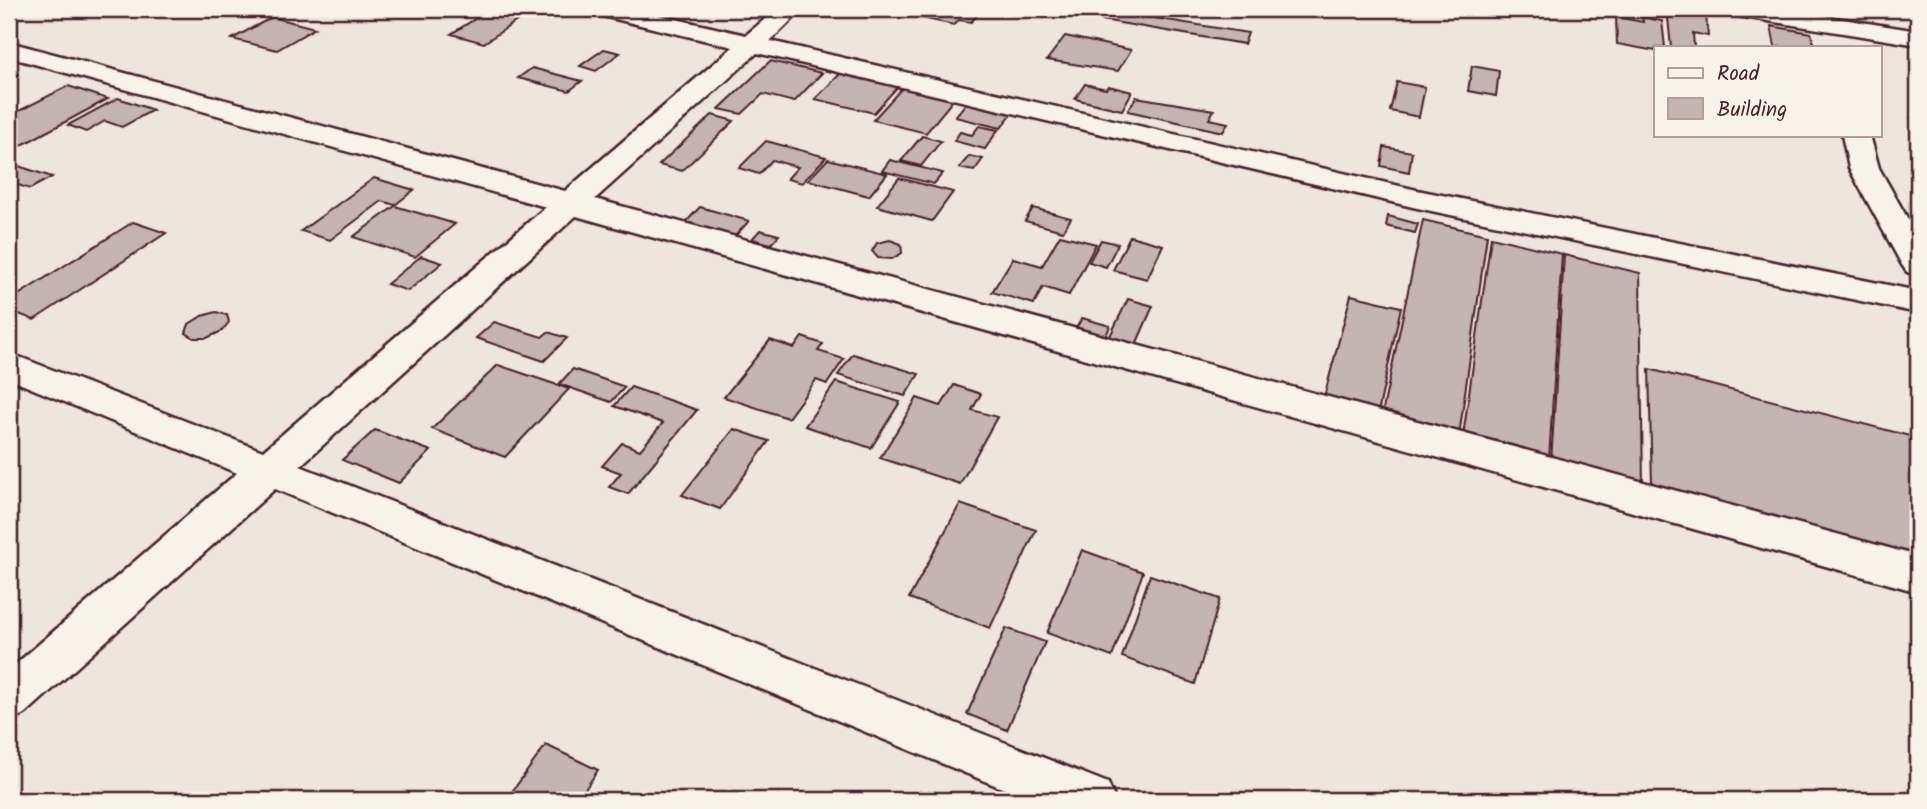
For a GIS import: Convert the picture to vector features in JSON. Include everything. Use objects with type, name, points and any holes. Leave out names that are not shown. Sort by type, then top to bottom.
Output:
[{"type":"street","points":[[602,9],[753,42],[1417,199],[1918,302]]},
{"type":"street","points":[[9,699],[791,9]]},
{"type":"street","points":[[1737,9],[1831,27],[1918,38]]},
{"type":"street","points":[[9,49],[1918,574]]},
{"type":"street","points":[[1856,136],[1864,168],[1918,265]]},
{"type":"street","points":[[9,365],[1090,800]]},
{"type":"building","points":[[491,9],[533,10],[484,43],[451,34]]},
{"type":"building","points":[[908,9],[983,9],[971,22],[959,20],[954,25],[903,14]]},
{"type":"building","points":[[1099,9],[1248,33],[1244,44],[1049,11]]},
{"type":"building","points":[[1667,9],[1706,15],[1708,36],[1693,33],[1694,46],[1671,46]]},
{"type":"building","points":[[272,17],[315,28],[277,50],[232,39]]},
{"type":"building","points":[[1616,17],[1643,22],[1642,17],[1662,21],[1665,46],[1654,46],[1654,51],[1617,44]]},
{"type":"building","points":[[1771,26],[1811,33],[1815,46],[1775,46]]},
{"type":"building","points":[[1065,36],[1131,50],[1118,71],[1047,60]]},
{"type":"building","points":[[604,49],[620,53],[596,71],[580,66]]},
{"type":"building","points":[[770,61],[822,73],[794,102],[763,94],[742,114],[719,109]]},
{"type":"building","points":[[1472,66],[1499,71],[1496,96],[1468,91]]},
{"type":"building","points":[[532,68],[582,81],[569,91],[518,78]]},
{"type":"building","points":[[842,72],[899,85],[874,113],[815,99]]},
{"type":"building","points":[[1397,82],[1425,87],[1419,117],[1390,111]]},
{"type":"building","points":[[1085,84],[1132,92],[1122,110],[1075,99]]},
{"type":"building","points":[[68,86],[108,99],[9,152],[9,116]]},
{"type":"building","points":[[902,88],[954,99],[926,133],[873,120]]},
{"type":"building","points":[[1136,97],[1214,110],[1209,119],[1228,123],[1223,132],[1128,111]]},
{"type":"building","points":[[118,98],[153,110],[122,127],[105,121],[86,132],[68,125]]},
{"type":"building","points":[[966,103],[1012,113],[1001,128],[955,117]]},
{"type":"building","points":[[712,115],[734,121],[682,171],[659,165]]},
{"type":"building","points":[[979,126],[998,130],[985,149],[954,141],[960,132],[972,135]]},
{"type":"building","points":[[922,136],[941,141],[921,166],[901,161]]},
{"type":"building","points":[[766,141],[826,157],[802,183],[787,179],[798,167],[772,160],[759,174],[739,168]]},
{"type":"building","points":[[1384,147],[1412,152],[1409,172],[1381,166]]},
{"type":"building","points":[[969,156],[983,159],[974,171],[959,168]]},
{"type":"building","points":[[828,159],[887,174],[869,196],[808,180]]},
{"type":"building","points":[[890,160],[943,173],[934,184],[882,171]]},
{"type":"building","points":[[9,163],[52,177],[30,189],[9,182]]},
{"type":"building","points":[[374,178],[414,190],[395,205],[382,201],[330,240],[301,231]]},
{"type":"building","points":[[899,178],[953,192],[932,221],[877,206]]},
{"type":"building","points":[[395,206],[455,224],[415,257],[353,237]]},
{"type":"building","points":[[700,207],[749,221],[735,236],[686,222]]},
{"type":"building","points":[[1033,208],[1071,218],[1063,231],[1025,221]]},
{"type":"building","points":[[1388,216],[1418,224],[1415,233],[1386,226]]},
{"type":"building","points":[[1423,220],[1487,235],[1459,436],[1382,414]]},
{"type":"building","points":[[133,222],[166,233],[34,320],[9,310],[9,301]]},
{"type":"building","points":[[760,230],[779,235],[771,244],[752,239]]},
{"type":"building","points":[[1060,235],[1096,244],[1069,295],[1043,287],[1034,304],[992,292],[1013,258],[1042,266]]},
{"type":"building","points":[[1130,236],[1163,245],[1147,279],[1113,270]]},
{"type":"building","points":[[1491,237],[1562,254],[1549,460],[1463,436]]},
{"type":"building","points":[[890,240],[901,244],[902,253],[892,259],[878,258],[872,251],[877,243]]},
{"type":"building","points":[[1101,240],[1118,244],[1106,267],[1089,262]]},
{"type":"building","points":[[1564,255],[1640,273],[1643,488],[1551,462]]},
{"type":"building","points":[[421,256],[442,263],[408,291],[387,284]]},
{"type":"building","points":[[1351,295],[1401,307],[1378,413],[1324,397]]},
{"type":"building","points":[[1128,299],[1153,306],[1135,347],[1108,340]]},
{"type":"building","points":[[216,312],[227,315],[229,322],[222,331],[207,338],[194,338],[186,333],[189,324]]},
{"type":"building","points":[[1082,318],[1110,326],[1105,338],[1075,330]]},
{"type":"building","points":[[494,322],[542,337],[548,332],[567,338],[544,361],[476,338]]},
{"type":"building","points":[[802,337],[823,344],[818,351],[844,359],[827,384],[816,380],[788,418],[724,397],[770,340],[794,348]]},
{"type":"building","points":[[853,354],[919,374],[905,396],[838,375]]},
{"type":"building","points":[[498,365],[569,389],[505,457],[432,429]]},
{"type":"building","points":[[573,369],[625,387],[611,402],[559,384]]},
{"type":"building","points":[[1649,369],[1910,436],[1918,467],[1918,561],[1652,485]]},
{"type":"building","points":[[836,382],[900,402],[871,448],[805,426]]},
{"type":"building","points":[[954,385],[981,394],[972,410],[997,417],[960,484],[880,458],[917,398],[941,406]]},
{"type":"building","points":[[631,387],[697,410],[628,494],[609,487],[621,473],[602,466],[622,443],[640,450],[663,423],[614,406]]},
{"type":"building","points":[[734,429],[769,441],[720,509],[682,495]]},
{"type":"building","points":[[375,430],[431,451],[399,483],[342,460]]},
{"type":"building","points":[[960,504],[1036,530],[990,628],[909,598]]},
{"type":"building","points":[[1082,550],[1143,572],[1112,657],[1047,633]]},
{"type":"building","points":[[1150,575],[1220,599],[1195,684],[1122,657]]},
{"type":"building","points":[[1006,628],[1045,642],[1007,730],[967,714]]},
{"type":"building","points":[[546,745],[598,770],[578,800],[506,800]]}]
